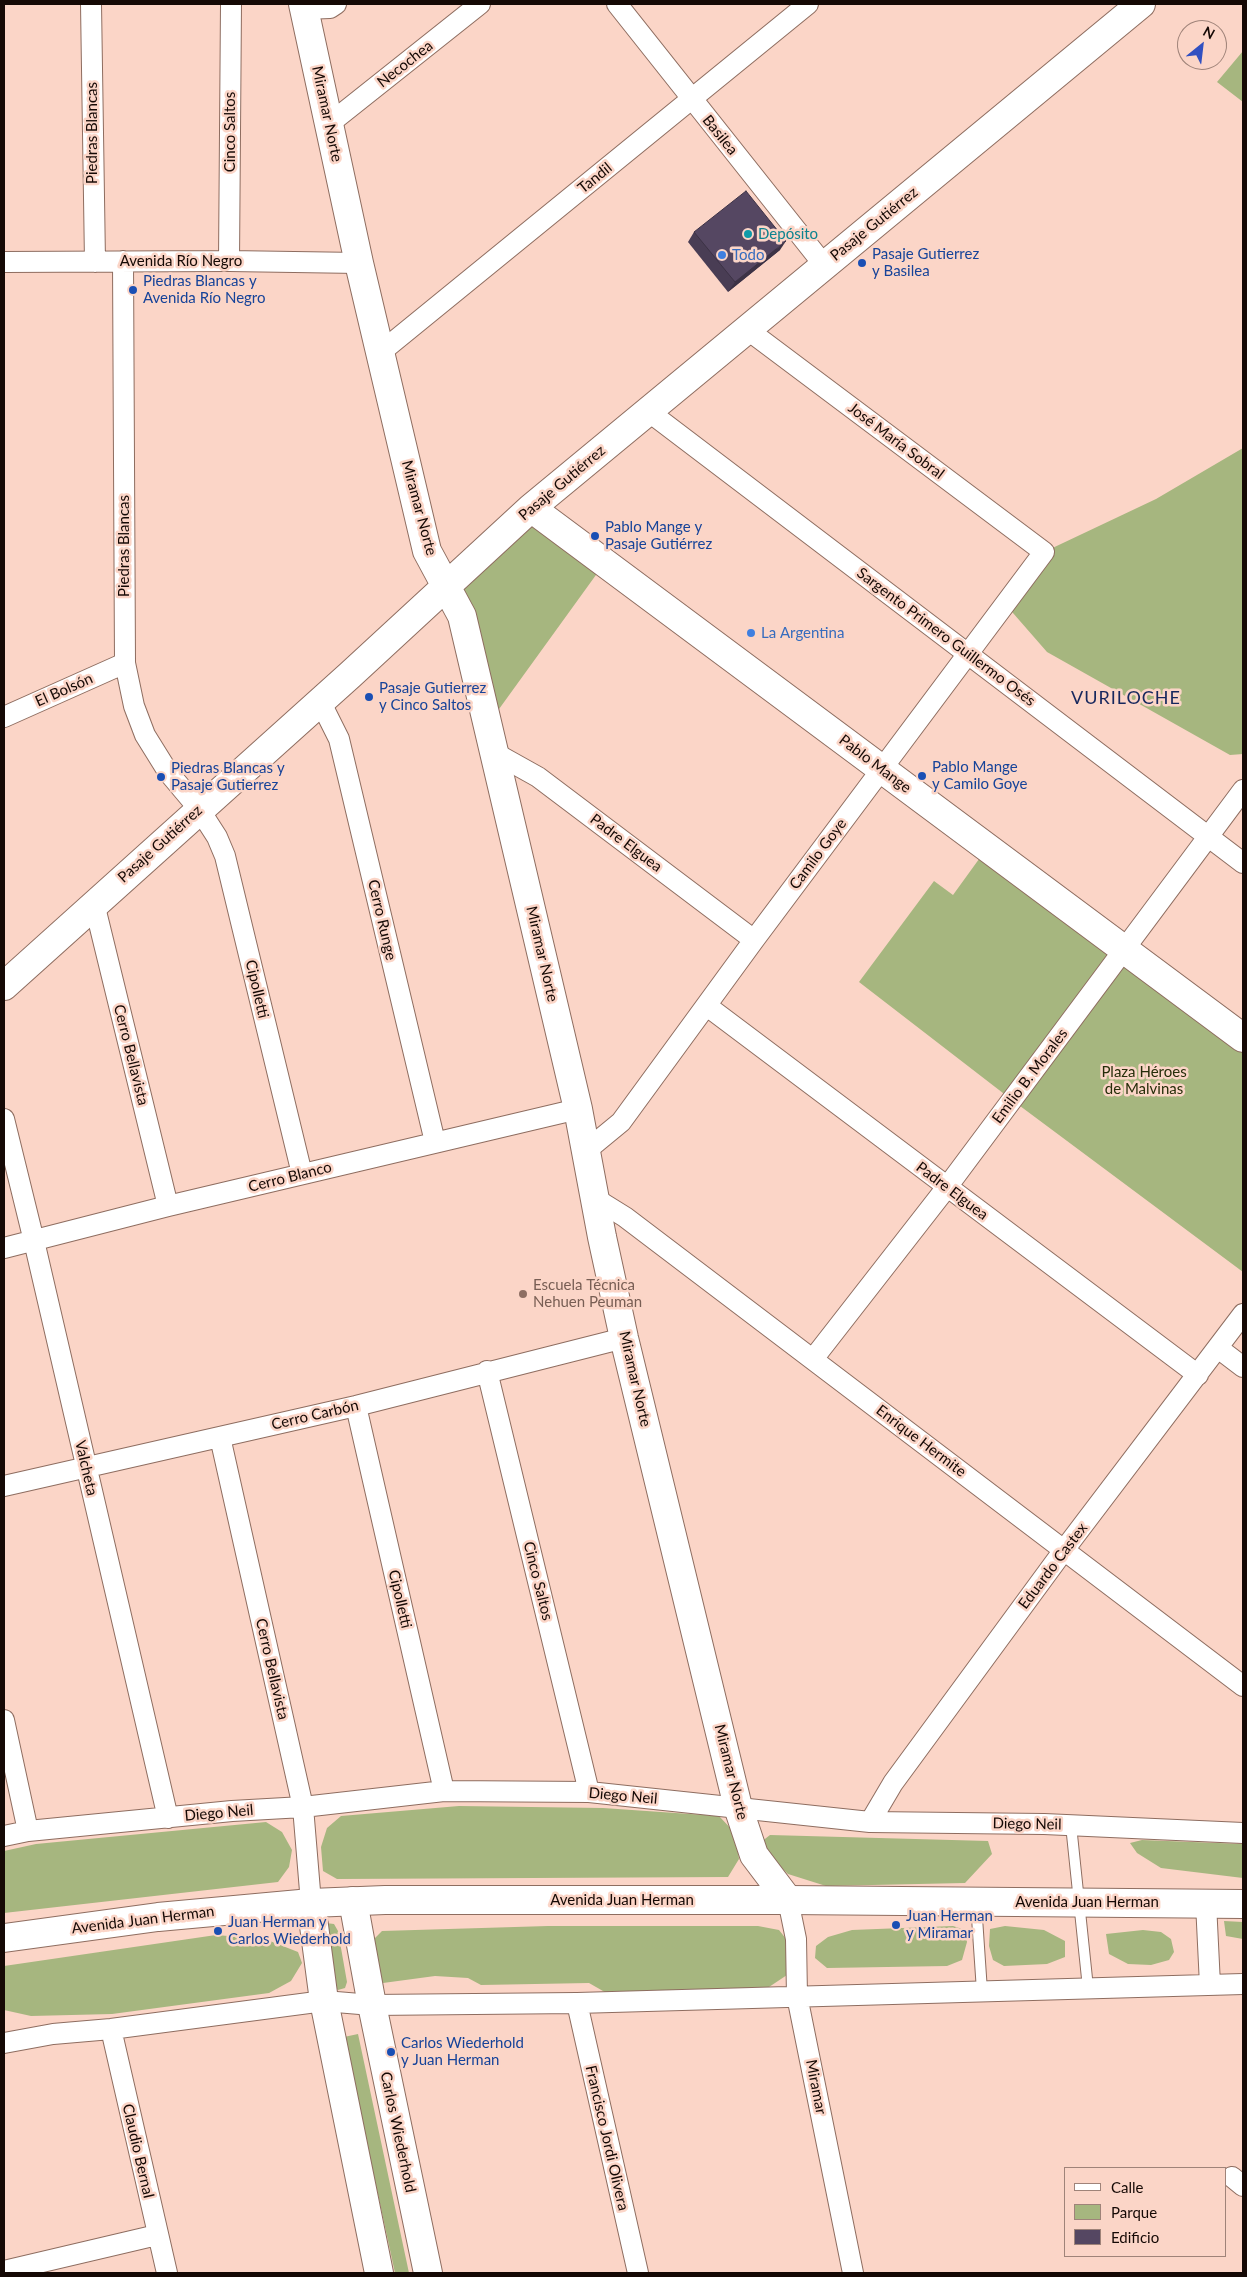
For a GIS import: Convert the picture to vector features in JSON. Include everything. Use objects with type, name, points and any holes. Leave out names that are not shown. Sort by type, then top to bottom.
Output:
[{"type":"street","name":"Piedras Blancas","points":[[91,4],[95,262]]},
{"type":"street","name":"Cinco Saltos","points":[[229,261],[231,4]]},
{"type":"street","points":[[304,7],[330,8],[336,4]]},
{"type":"street","name":"Necochea","points":[[329,124],[480,4]]},
{"type":"street","name":"Basilea","points":[[617,4],[824,265]]},
{"type":"street","name":"Tandil","points":[[381,352],[808,4]]},
{"type":"street","name":"Pasaje Gutiérrez","points":[[4,986],[446,588],[531,508],[1141,4]]},
{"type":"street","name":"Miramar Norte","points":[[304,7],[359,263],[427,552],[462,616],[578,1109],[602,1237],[624,1338],[738,1807],[754,1855],[788,1900]]},
{"type":"street","name":"Piedras Blancas","points":[[123,261],[125,663],[134,706],[145,735],[168,772],[199,809]]},
{"type":"street","name":"Avenida Río Negro","points":[[4,262],[229,261],[359,263]]},
{"type":"street","name":"José María Sobral","points":[[748,330],[1044,552]]},
{"type":"street","name":"Sargento Primero Guillermo Osés","points":[[648,411],[1243,863]]},
{"type":"street","name":"Pablo Mange","points":[[531,508],[1243,1038]]},
{"type":"street","name":"Camilo Goye","points":[[587,1150],[621,1122],[754,940],[1044,552]]},
{"type":"street","name":"El Bolsón","points":[[4,717],[125,663]]},
{"type":"street","name":"Cerro Runge","points":[[320,701],[339,738],[434,1142]]},
{"type":"street","name":"Padre Elguea","points":[[495,754],[538,777],[754,940]]},
{"type":"street","name":"Emilio B. Morales","points":[[813,1359],[947,1187],[1243,790]]},
{"type":"street","name":"Cipolletti","points":[[199,809],[217,837],[225,856],[302,1174]]},
{"type":"street","name":"Cerro Bellavista","points":[[94,903],[168,1206]]},
{"type":"street","name":"Padre Elguea","points":[[707,1006],[1198,1375]]},
{"type":"street","name":"Cerro Blanco","points":[[4,1248],[168,1206],[578,1109]]},
{"type":"street","name":"Valcheta","points":[[4,1119],[168,1818]]},
{"type":"street","name":"Enrique Hermite","points":[[596,1199],[625,1217],[1243,1686]]},
{"type":"street","name":"Eduardo Castex","points":[[870,1822],[893,1783],[1064,1550],[1243,1314]]},
{"type":"street","name":"Cerro Carbón","points":[[4,1486],[356,1406],[487,1371],[624,1338]]},
{"type":"street","points":[[1218,1348],[1243,1367]]},
{"type":"street","name":"Cinco Saltos","points":[[487,1371],[589,1792]]},
{"type":"street","name":"Cipolletti","points":[[356,1406],[444,1792]]},
{"type":"street","name":"Cerro Bellavista","points":[[220,1437],[303,1807],[311,1903]]},
{"type":"street","points":[[4,1720],[28,1831]]},
{"type":"street","name":"Diego Neil","points":[[4,1836],[28,1831],[232,1811],[303,1807],[444,1792],[589,1792],[870,1822],[1071,1825],[1243,1833]]},
{"type":"street","name":"Avenida Juan Herman","points":[[4,1938],[158,1917],[353,1901],[788,1900],[1243,1904]]},
{"type":"street","name":"Miramar","points":[[788,1900],[796,1939],[797,1996],[853,2273]]},
{"type":"street","name":"Carlos Wiederhold","points":[[353,1901],[372,2005],[428,2273]]},
{"type":"street","points":[[311,1903],[324,2001],[379,2273]]},
{"type":"street","points":[[1206,1903],[1210,1985]]},
{"type":"street","points":[[4,2043],[53,2034],[111,2029],[324,2001],[372,2005],[576,2004],[1243,1984]]},
{"type":"street","name":"Francisco Jordi Olivera","points":[[576,2004],[638,2273]]},
{"type":"street","name":"Claudio Bernal","points":[[111,2029],[167,2273]]},
{"type":"street","points":[[4,2271],[157,2235]]},
{"type":"lane","points":[[1071,1825],[1088,1988]]},
{"type":"lane","points":[[976,1902],[982,1991]]},
{"type":"green space","points":[[1243,51],[1243,102],[1217,82]]},
{"type":"green space","points":[[1243,448],[1243,754],[1230,755],[1047,652],[1006,605],[1044,552],[1156,499]]},
{"type":"green space","points":[[531,516],[601,568],[494,716],[453,589]]},
{"type":"green space","name":"Plaza Héroes de Malvinas","points":[[987,848],[1243,1038],[1243,1272],[1012,1100],[859,982],[934,881],[953,895]]},
{"type":"green space","points":[[459,1806],[603,1808],[719,1816],[736,1834],[739,1859],[728,1877],[337,1879],[323,1871],[321,1847],[327,1828],[341,1816]]},
{"type":"green space","points":[[266,1822],[282,1832],[292,1850],[289,1867],[278,1882],[4,1913],[4,1851],[36,1844]]},
{"type":"green space","points":[[770,1835],[988,1841],[992,1854],[965,1883],[826,1886],[788,1874],[769,1856],[761,1842]]},
{"type":"green space","points":[[1142,1840],[1243,1844],[1243,1878],[1161,1868],[1137,1853],[1130,1843]]},
{"type":"green space","points":[[1224,1921],[1243,1922],[1243,1939],[1226,1936]]},
{"type":"green space","points":[[326,1923],[334,1924],[338,1931],[347,1982],[345,1988],[338,1990],[332,1984]]},
{"type":"green space","points":[[548,1926],[758,1926],[779,1930],[791,1945],[790,1973],[763,1991],[610,1995],[589,1983],[481,1985],[468,1978],[435,1976],[383,1983],[374,1975],[372,1946],[375,1938],[382,1931]]},
{"type":"green space","points":[[953,1926],[965,1930],[967,1942],[962,1960],[947,1966],[827,1968],[815,1958],[816,1946],[828,1937],[852,1930]]},
{"type":"green space","points":[[1005,1926],[1044,1930],[1065,1941],[1065,1957],[1047,1964],[1004,1966],[993,1960],[989,1946],[990,1929]]},
{"type":"green space","points":[[1143,1930],[1161,1932],[1171,1939],[1174,1952],[1169,1960],[1151,1965],[1128,1964],[1109,1954],[1106,1934]]},
{"type":"green space","points":[[216,1935],[265,1939],[298,1952],[302,1963],[291,1981],[269,1993],[112,2014],[31,2016],[4,2010],[4,1966]]},
{"type":"green space","points":[[358,2034],[409,2273],[395,2273],[344,2037]]},
{"type":"building","points":[[746,191],[786,241],[735,282],[694,232]]},
{"type":"place","name":"Depósito","points":[[748,234]]},
{"type":"place","name":"Todo","points":[[722,255]]},
{"type":"place","name":"Pasaje Gutierrez y Basilea","points":[[862,263]]},
{"type":"place","name":"Piedras Blancas y Avenida Río Negro","points":[[133,290]]},
{"type":"place","name":"Pablo Mange y Pasaje Gutiérrez","points":[[595,536]]},
{"type":"place","name":"La Argentina","points":[[751,633]]},
{"type":"place","name":"Pasaje Gutierrez y Cinco Saltos","points":[[369,697]]},
{"type":"place","name":"Pablo Mange y Camilo Goye","points":[[922,776]]},
{"type":"place","name":"Piedras Blancas y Pasaje Gutierrez","points":[[161,777]]},
{"type":"place","name":"Escuela Técnica Nehuen Peuman","points":[[523,1294]]},
{"type":"place","name":"Juan Herman y Miramar","points":[[896,1925]]},
{"type":"place","name":"Juan Herman y Carlos Wiederhold","points":[[218,1931]]},
{"type":"place","name":"Carlos Wiederhold y Juan Herman","points":[[391,2052]]},
{"type":"district","name":"VURILOCHE","points":[[1126,698]]}]
